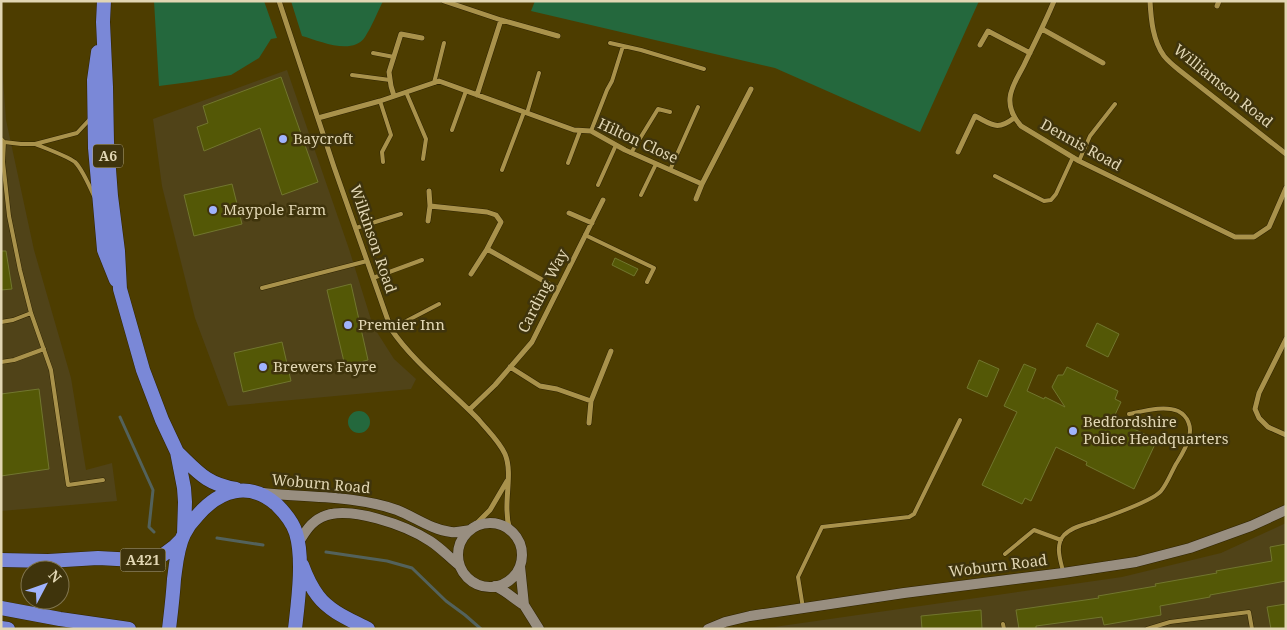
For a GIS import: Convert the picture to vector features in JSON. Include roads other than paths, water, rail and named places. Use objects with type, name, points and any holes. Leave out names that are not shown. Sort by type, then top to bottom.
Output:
[{"type":"highway","name":"A6","points":[[104,1],[107,142],[120,289],[143,370],[162,420],[177,452],[185,502],[183,537]]},
{"type":"highway","points":[[103,22],[94,80],[96,148],[104,250],[120,289]]},
{"type":"highway","name":"A6","points":[[177,452],[206,479],[223,486],[250,492]]},
{"type":"highway","points":[[169,629],[176,568],[183,537],[202,510],[216,498],[232,492],[250,492],[265,497],[281,510],[292,525],[299,542],[299,588],[295,629]]},
{"type":"highway","name":"A421","points":[[1,560],[150,559],[163,555],[183,537]]},
{"type":"highway","points":[[299,559],[308,580],[319,598],[331,608],[368,629]]},
{"type":"highway","points":[[1,608],[129,629]]},
{"type":"highway","points":[[1,628],[8,629]]},
{"type":"main road","name":"Woburn Road","points":[[250,492],[361,500],[398,510],[451,533],[471,528]]},
{"type":"main road","name":"Woburn Road","points":[[708,629],[725,622],[750,616],[1136,562],[1190,548],[1251,526],[1286,510]]},
{"type":"main road","name":"Woburn Road","points":[[299,542],[312,524],[324,516],[337,513],[351,514],[382,520],[407,529],[430,541],[460,567]]},
{"type":"main road","points":[[492,523],[502,525],[516,537],[522,556],[520,565],[516,573],[503,584],[484,586],[466,576],[460,567],[459,547],[463,537],[471,528],[492,523]]},
{"type":"main road","points":[[520,565],[524,605],[539,629]]},
{"type":"main road","points":[[495,586],[524,605]]},
{"type":"street","name":"Wilkinson Road","points":[[279,1],[391,329],[398,340],[418,361],[495,438],[506,455],[509,479],[506,510],[510,530]]},
{"type":"street","points":[[444,1],[558,36]]},
{"type":"street","points":[[958,152],[975,116],[992,125],[999,126],[1006,124],[1014,118],[1010,98],[1014,85],[1054,1]]},
{"type":"street","name":"Williamson Road","points":[[1150,1],[1154,34],[1158,47],[1166,58],[1178,70],[1286,154]]},
{"type":"street","points":[[477,95],[501,20]]},
{"type":"street","points":[[1042,29],[1103,64]]},
{"type":"street","points":[[980,45],[988,30],[1030,52]]},
{"type":"street","points":[[394,96],[390,86],[389,72],[401,34],[422,38]]},
{"type":"street","name":"Hilton Close","points":[[318,118],[380,101],[439,81],[574,130],[591,131],[632,153],[702,184]]},
{"type":"street","points":[[696,198],[751,89]]},
{"type":"street","name":"Dennis Road","points":[[1014,118],[1021,126],[1073,158],[1235,237],[1254,237],[1269,227],[1286,188]]},
{"type":"street","points":[[428,221],[429,191]]},
{"type":"street","name":"Carding Way","points":[[469,410],[495,386],[532,342],[603,200]]},
{"type":"street","points":[[430,206],[487,212],[496,215],[501,222],[471,274]]},
{"type":"street","points":[[569,213],[592,223]]},
{"type":"street","points":[[487,249],[558,289]]},
{"type":"street","points":[[1286,339],[1259,393],[1255,409],[1259,418],[1268,427],[1286,435]]},
{"type":"street","points":[[589,423],[591,401],[611,351]]},
{"type":"street","points":[[510,367],[540,386],[557,389],[591,401]]},
{"type":"street","points":[[471,528],[490,510],[509,479]]},
{"type":"lane","points":[[434,83],[444,43]]},
{"type":"lane","points":[[610,43],[641,50],[704,69]]},
{"type":"lane","points":[[591,131],[612,81],[622,46]]},
{"type":"lane","points":[[373,53],[394,57]]},
{"type":"lane","points":[[502,170],[526,113],[539,73]]},
{"type":"lane","points":[[352,75],[390,80]]},
{"type":"lane","points":[[452,130],[466,91]]},
{"type":"lane","points":[[406,92],[426,139],[423,159]]},
{"type":"lane","points":[[380,101],[391,135],[382,152],[383,162]]},
{"type":"lane","points":[[1079,161],[1090,136],[1115,104]]},
{"type":"lane","points":[[670,170],[698,107]]},
{"type":"lane","points":[[632,153],[658,109],[670,112]]},
{"type":"lane","points":[[95,112],[77,133],[34,144],[21,144],[3,140],[3,162],[9,216],[20,270],[31,312],[52,370],[68,485],[103,480]]},
{"type":"lane","points":[[568,163],[580,131]]},
{"type":"lane","points":[[34,144],[75,162],[88,183],[101,212]]},
{"type":"lane","points":[[598,185],[616,145]]},
{"type":"lane","points":[[995,176],[1044,201],[1051,200],[1056,194],[1073,158]]},
{"type":"lane","points":[[640,195],[656,164]]},
{"type":"lane","points":[[356,228],[401,214]]},
{"type":"lane","points":[[1,217],[9,216]]},
{"type":"lane","points":[[585,235],[654,268],[648,282]]},
{"type":"lane","points":[[373,278],[422,260]]},
{"type":"lane","points":[[262,288],[367,261]]},
{"type":"lane","points":[[391,329],[440,304]]},
{"type":"lane","points":[[1,322],[13,320],[31,312]]},
{"type":"lane","points":[[1,362],[14,360],[44,349]]},
{"type":"lane","points":[[1063,573],[1058,548],[1065,534],[1072,529],[1153,498],[1161,492],[1188,443],[1190,425],[1181,412],[1172,409],[1153,409],[1129,414]]},
{"type":"lane","points":[[803,608],[798,577],[822,527],[909,517],[914,514],[960,420]]},
{"type":"lane","points":[[1005,554],[1034,530],[1061,540]]},
{"type":"lane","points":[[1147,629],[1170,622],[1249,612],[1252,629]]},
{"type":"waterway","points":[[120,417],[153,490],[149,527],[154,532]]},
{"type":"waterway","points":[[217,538],[263,545]]},
{"type":"waterway","points":[[326,552],[387,561],[412,568],[446,601],[481,629]]},
{"type":"place","name":"Baycroft","points":[[283,139]]},
{"type":"place","name":"Maypole Farm","points":[[213,210]]},
{"type":"place","name":"Premier Inn","points":[[348,325]]},
{"type":"place","name":"Brewers Fayre","points":[[263,367]]},
{"type":"place","name":"Bedfordshire Police Headquarters","points":[[1073,431]]}]
